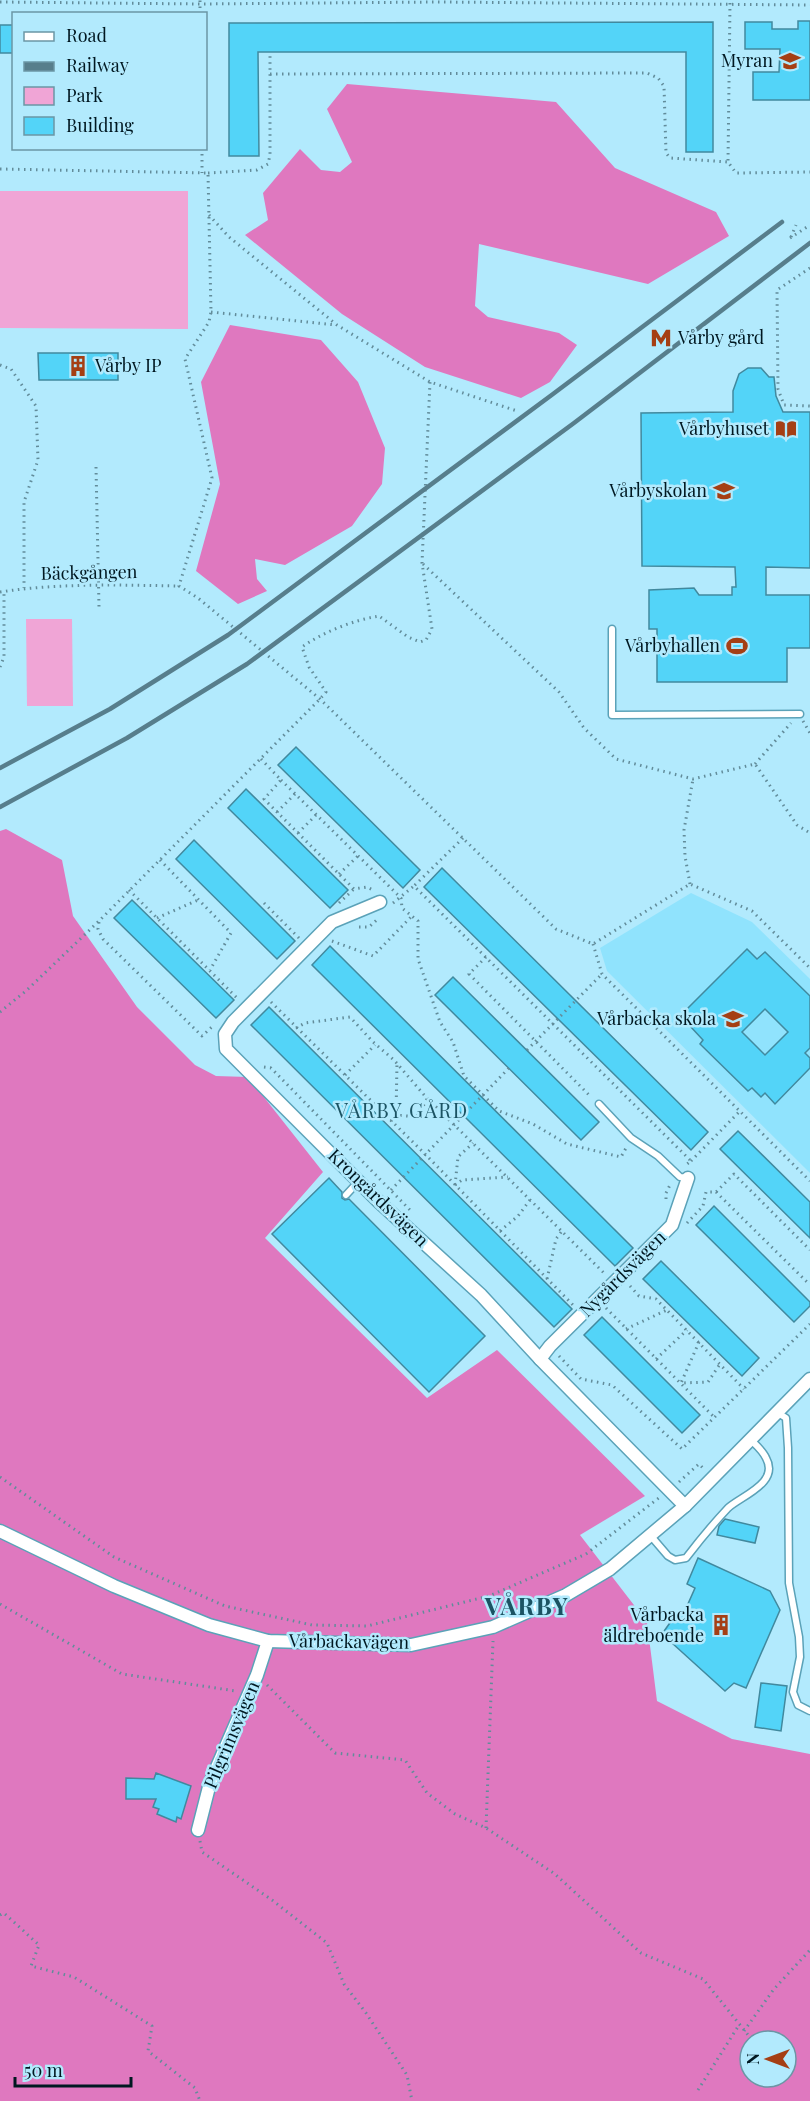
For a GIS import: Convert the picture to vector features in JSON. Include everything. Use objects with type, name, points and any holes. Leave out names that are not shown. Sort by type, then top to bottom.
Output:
[{"type":"street","name":"Krongårdsvägen","points":[[382,903],[332,922],[233,1022],[225,1034],[226,1049],[379,1202],[481,1295],[540,1359],[685,1506]]},
{"type":"street","name":"Nygårdsvägen","points":[[540,1359],[550,1346],[672,1225],[688,1178]]},
{"type":"street","name":"Vårbackavägen","points":[[0,1531],[114,1586],[209,1625],[268,1641],[411,1645],[493,1627],[566,1595],[610,1569],[685,1506],[810,1379]]},
{"type":"street","name":"Pilgrimsvägen","points":[[198,1830],[210,1783],[257,1675],[268,1641]]},
{"type":"lane","points":[[612,629],[612,715],[800,714]]},
{"type":"lane","points":[[599,1104],[632,1138],[658,1156],[680,1177],[688,1178]]},
{"type":"lane","points":[[346,1195],[359,1181]]},
{"type":"lane","points":[[778,1413],[786,1418],[789,1583],[800,1647],[794,1692],[798,1705],[810,1711]]},
{"type":"lane","points":[[650,1535],[668,1556],[675,1560],[686,1558],[730,1506],[757,1490],[762,1484],[768,1471],[767,1459],[751,1440]]},
{"type":"path","points":[[0,2],[603,1],[810,5]]},
{"type":"path","points":[[730,3],[729,162],[736,173],[810,172]]},
{"type":"path","points":[[0,169],[202,173],[257,170],[268,164],[270,155],[270,52]]},
{"type":"path","points":[[270,74],[647,73],[658,78],[664,86],[666,153],[670,158],[729,162]]},
{"type":"path","points":[[202,150],[202,173]]},
{"type":"path","points":[[208,173],[211,312],[209,322],[184,359],[212,478],[179,586],[207,606],[320,699],[556,929],[592,944],[602,974],[810,1181]]},
{"type":"path","points":[[209,216],[229,237],[337,325],[430,382],[517,411]]},
{"type":"path","points":[[796,225],[790,238],[808,224]]},
{"type":"path","points":[[810,268],[777,290],[778,389],[784,405],[810,406]]},
{"type":"path","points":[[211,312],[337,325]]},
{"type":"path","points":[[0,365],[11,369],[36,406],[38,460],[24,502],[24,588]]},
{"type":"path","points":[[0,1012],[27,990],[100,920],[326,692],[309,667],[302,647],[312,640],[367,618],[379,616],[408,637],[420,642],[426,640],[432,629],[422,563],[430,382]]},
{"type":"path","points":[[96,467],[99,607]]},
{"type":"path","name":"Bäckgången","points":[[2,591],[99,584],[179,586]]},
{"type":"path","points":[[0,667],[4,657],[2,591]]},
{"type":"path","points":[[755,764],[800,714]]},
{"type":"path","points":[[261,759],[401,898],[402,908],[418,921],[418,959],[440,1022],[453,1042],[464,1076],[499,1111],[533,1124],[567,1143],[621,1157]]},
{"type":"path","points":[[690,884],[685,856],[684,830],[693,779]]},
{"type":"path","points":[[280,780],[264,799],[354,889]]},
{"type":"path","points":[[278,812],[295,794]]},
{"type":"path","points":[[298,833],[316,815]]},
{"type":"path","points":[[382,903],[389,905],[401,898],[463,838]]},
{"type":"path","points":[[339,874],[358,856]]},
{"type":"path","points":[[160,860],[231,933],[210,970]]},
{"type":"path","points":[[592,944],[690,884]]},
{"type":"path","points":[[690,884],[752,911],[810,968]]},
{"type":"path","points":[[414,885],[691,1161]]},
{"type":"path","points":[[339,903],[354,889],[367,887],[377,893],[382,903],[381,916],[369,927],[351,927]]},
{"type":"path","points":[[129,890],[239,1000],[232,1007]]},
{"type":"path","points":[[158,918],[198,900]]},
{"type":"path","points":[[264,903],[301,940]]},
{"type":"path","points":[[335,933],[328,940],[373,956],[412,916]]},
{"type":"path","points":[[100,920],[98,929],[103,939],[202,1036],[217,1022]]},
{"type":"path","points":[[486,956],[469,974],[599,1104]]},
{"type":"path","points":[[527,1050],[602,974]]},
{"type":"path","points":[[268,999],[583,1315]]},
{"type":"path","points":[[296,1028],[305,1023],[350,1017],[375,1044],[397,1063],[428,1098],[609,1277]]},
{"type":"path","points":[[345,1075],[375,1044]]},
{"type":"path","points":[[391,1121],[396,1115],[397,1063]]},
{"type":"path","points":[[261,1066],[271,1068],[414,1214]]},
{"type":"path","points":[[379,1202],[509,1068]]},
{"type":"path","points":[[396,1115],[417,1117],[428,1098]]},
{"type":"path","points":[[688,1178],[687,1164],[740,1110]]},
{"type":"path","points":[[455,1185],[458,1157],[474,1143]]},
{"type":"path","points":[[716,1192],[734,1174],[810,1250]]},
{"type":"path","points":[[455,1185],[462,1180],[508,1177]]},
{"type":"path","points":[[687,1224],[703,1206],[706,1192],[716,1192],[808,1283],[810,1282]]},
{"type":"path","points":[[500,1231],[518,1216],[530,1199]]},
{"type":"path","points":[[547,1279],[556,1239],[562,1231]]},
{"type":"path","points":[[629,1284],[639,1296],[656,1299],[744,1389]]},
{"type":"path","points":[[613,1300],[606,1308],[715,1418]]},
{"type":"path","points":[[626,1329],[667,1310]]},
{"type":"path","points":[[550,1346],[581,1379],[612,1385],[682,1449],[810,1324]]},
{"type":"path","points":[[656,1359],[687,1330]]},
{"type":"path","points":[[681,1383],[699,1342]]},
{"type":"path","points":[[681,1383],[708,1382],[720,1364]]},
{"type":"path","points":[[0,1477],[114,1557],[225,1606],[312,1625],[367,1626],[489,1596],[586,1554],[670,1490]]},
{"type":"path","points":[[0,1604],[122,1674],[249,1693]]},
{"type":"path","points":[[486,1828],[493,1627]]},
{"type":"path","points":[[257,1675],[335,1753],[405,1760],[427,1792],[455,1814],[486,1828],[555,1874],[641,1953],[703,1978],[743,2029]]},
{"type":"path","points":[[198,1830],[202,1852],[272,1900],[327,1943],[344,1984],[407,2075],[412,2101]]},
{"type":"path","points":[[0,1915],[4,1913],[39,1945],[31,1966],[74,1977],[152,2026],[148,2051],[195,2088],[200,2101]]},
{"type":"path","points":[[745,2029],[774,1989],[810,1950]]},
{"type":"path","points":[[698,2090],[740,2025]]},
{"type":"shaded area","points":[[347,84],[556,102],[615,168],[716,212],[729,236],[648,284],[479,244],[475,306],[488,317],[559,333],[577,345],[550,382],[521,398],[425,367],[342,314],[245,235],[268,220],[263,193],[300,149],[321,170],[340,172],[352,162],[327,109]]},
{"type":"shaded area","points":[[230,325],[321,340],[358,382],[385,448],[382,484],[352,526],[285,565],[255,559],[257,579],[267,591],[238,604],[196,571],[220,484],[201,382]]},
{"type":"shaded area","points":[[6,829],[62,860],[73,916],[137,1007],[195,1065],[216,1076],[248,1077],[323,1172],[265,1238],[427,1398],[497,1350],[645,1496],[580,1535],[647,1622],[657,1701],[732,1739],[810,1754],[810,2101],[0,2101],[0,831]]},
{"type":"shaded area","name":"Vårbacka skola","points":[[691,893],[752,922],[810,979],[810,1173],[607,971],[600,948]]},
{"type":"green space","points":[[0,191],[188,191],[188,329],[0,328]]},
{"type":"green space","points":[[26,619],[72,619],[73,706],[27,706]]},
{"type":"building","name":"Myran","points":[[798,21],[810,21],[810,100],[753,100],[753,72],[779,72],[780,49],[745,49],[745,22],[772,22],[772,29],[798,29]]},
{"type":"building","points":[[713,22],[713,152],[686,152],[686,52],[258,52],[259,156],[229,156],[229,23]]},
{"type":"building","points":[[0,25],[12,25],[12,53],[0,53]]},
{"type":"building","name":"Vårby IP","points":[[38,353],[118,353],[118,380],[39,380]]},
{"type":"building","points":[[748,368],[761,368],[769,377],[774,377],[776,396],[783,412],[810,412],[810,568],[766,567],[766,595],[810,595],[810,648],[787,648],[787,682],[657,682],[657,629],[649,629],[649,590],[694,588],[699,595],[732,595],[732,587],[736,587],[735,567],[642,566],[641,413],[733,412],[733,391],[739,374]]},
{"type":"building","points":[[296,747],[420,870],[403,888],[278,765]]},
{"type":"building","points":[[246,789],[348,890],[330,908],[228,808]]},
{"type":"building","points":[[194,840],[295,941],[277,959],[176,859]]},
{"type":"building","points":[[442,868],[708,1132],[691,1150],[424,887]]},
{"type":"building","points":[[132,900],[234,1000],[216,1018],[114,918]]},
{"type":"building","points":[[330,946],[633,1248],[615,1266],[312,965]]},
{"type":"building","name":"Vårbacka skola","points":[[747,949],[757,959],[765,952],[810,996],[810,1048],[805,1053],[810,1058],[810,1068],[775,1104],[765,1093],[761,1097],[752,1088],[748,1091],[700,1044],[703,1040],[690,1026],[693,1023],[683,1013]],"holes":[[[765,1009],[788,1032],[765,1055],[742,1032]]]},
{"type":"building","points":[[453,977],[599,1122],[581,1140],[435,995]]},
{"type":"building","points":[[269,1007],[572,1309],[554,1327],[251,1025]]},
{"type":"building","points":[[738,1131],[810,1202],[810,1238],[720,1149]]},
{"type":"building","points":[[329,1178],[342,1192],[342,1198],[349,1199],[485,1336],[429,1392],[272,1234]]},
{"type":"building","points":[[714,1206],[810,1302],[810,1306],[794,1322],[696,1225]]},
{"type":"building","points":[[661,1261],[759,1358],[742,1376],[643,1279]]},
{"type":"building","points":[[602,1317],[700,1415],[682,1433],[584,1335]]},
{"type":"building","points":[[725,1519],[759,1527],[755,1543],[717,1535],[719,1526]]},
{"type":"building","name":"Vårbacka äldreboende","points":[[698,1558],[770,1591],[780,1610],[746,1688],[734,1683],[725,1691],[662,1634],[677,1613],[683,1615],[695,1588],[687,1584]]},
{"type":"building","points":[[761,1683],[787,1686],[781,1731],[755,1727]]},
{"type":"building","points":[[156,1773],[191,1786],[181,1819],[177,1817],[176,1822],[157,1814],[159,1809],[153,1807],[156,1799],[126,1799],[126,1778],[154,1779]]},
{"type":"railway","points":[[0,768],[110,709],[228,635],[782,222]]},
{"type":"railway","points":[[0,807],[127,738],[247,664],[574,423],[810,243]]},
{"type":"place","name":"Myran","points":[[790,61]]},
{"type":"place","name":"Vårby gård","points":[[661,338]]},
{"type":"place","name":"Vårby IP","points":[[78,366]]},
{"type":"place","name":"Vårbyhuset","points":[[786,429]]},
{"type":"place","name":"Vårbyskolan","points":[[724,491]]},
{"type":"place","name":"Vårbyhallen","points":[[737,646]]},
{"type":"place","name":"Vårbacka skola","points":[[733,1019]]},
{"type":"place","name":"Vårbacka äldreboende","points":[[721,1625]]},
{"type":"district","name":"VÅRBY GÅRD","points":[[402,1111]]},
{"type":"district","name":"VÅRBY","points":[[527,1607]]}]
